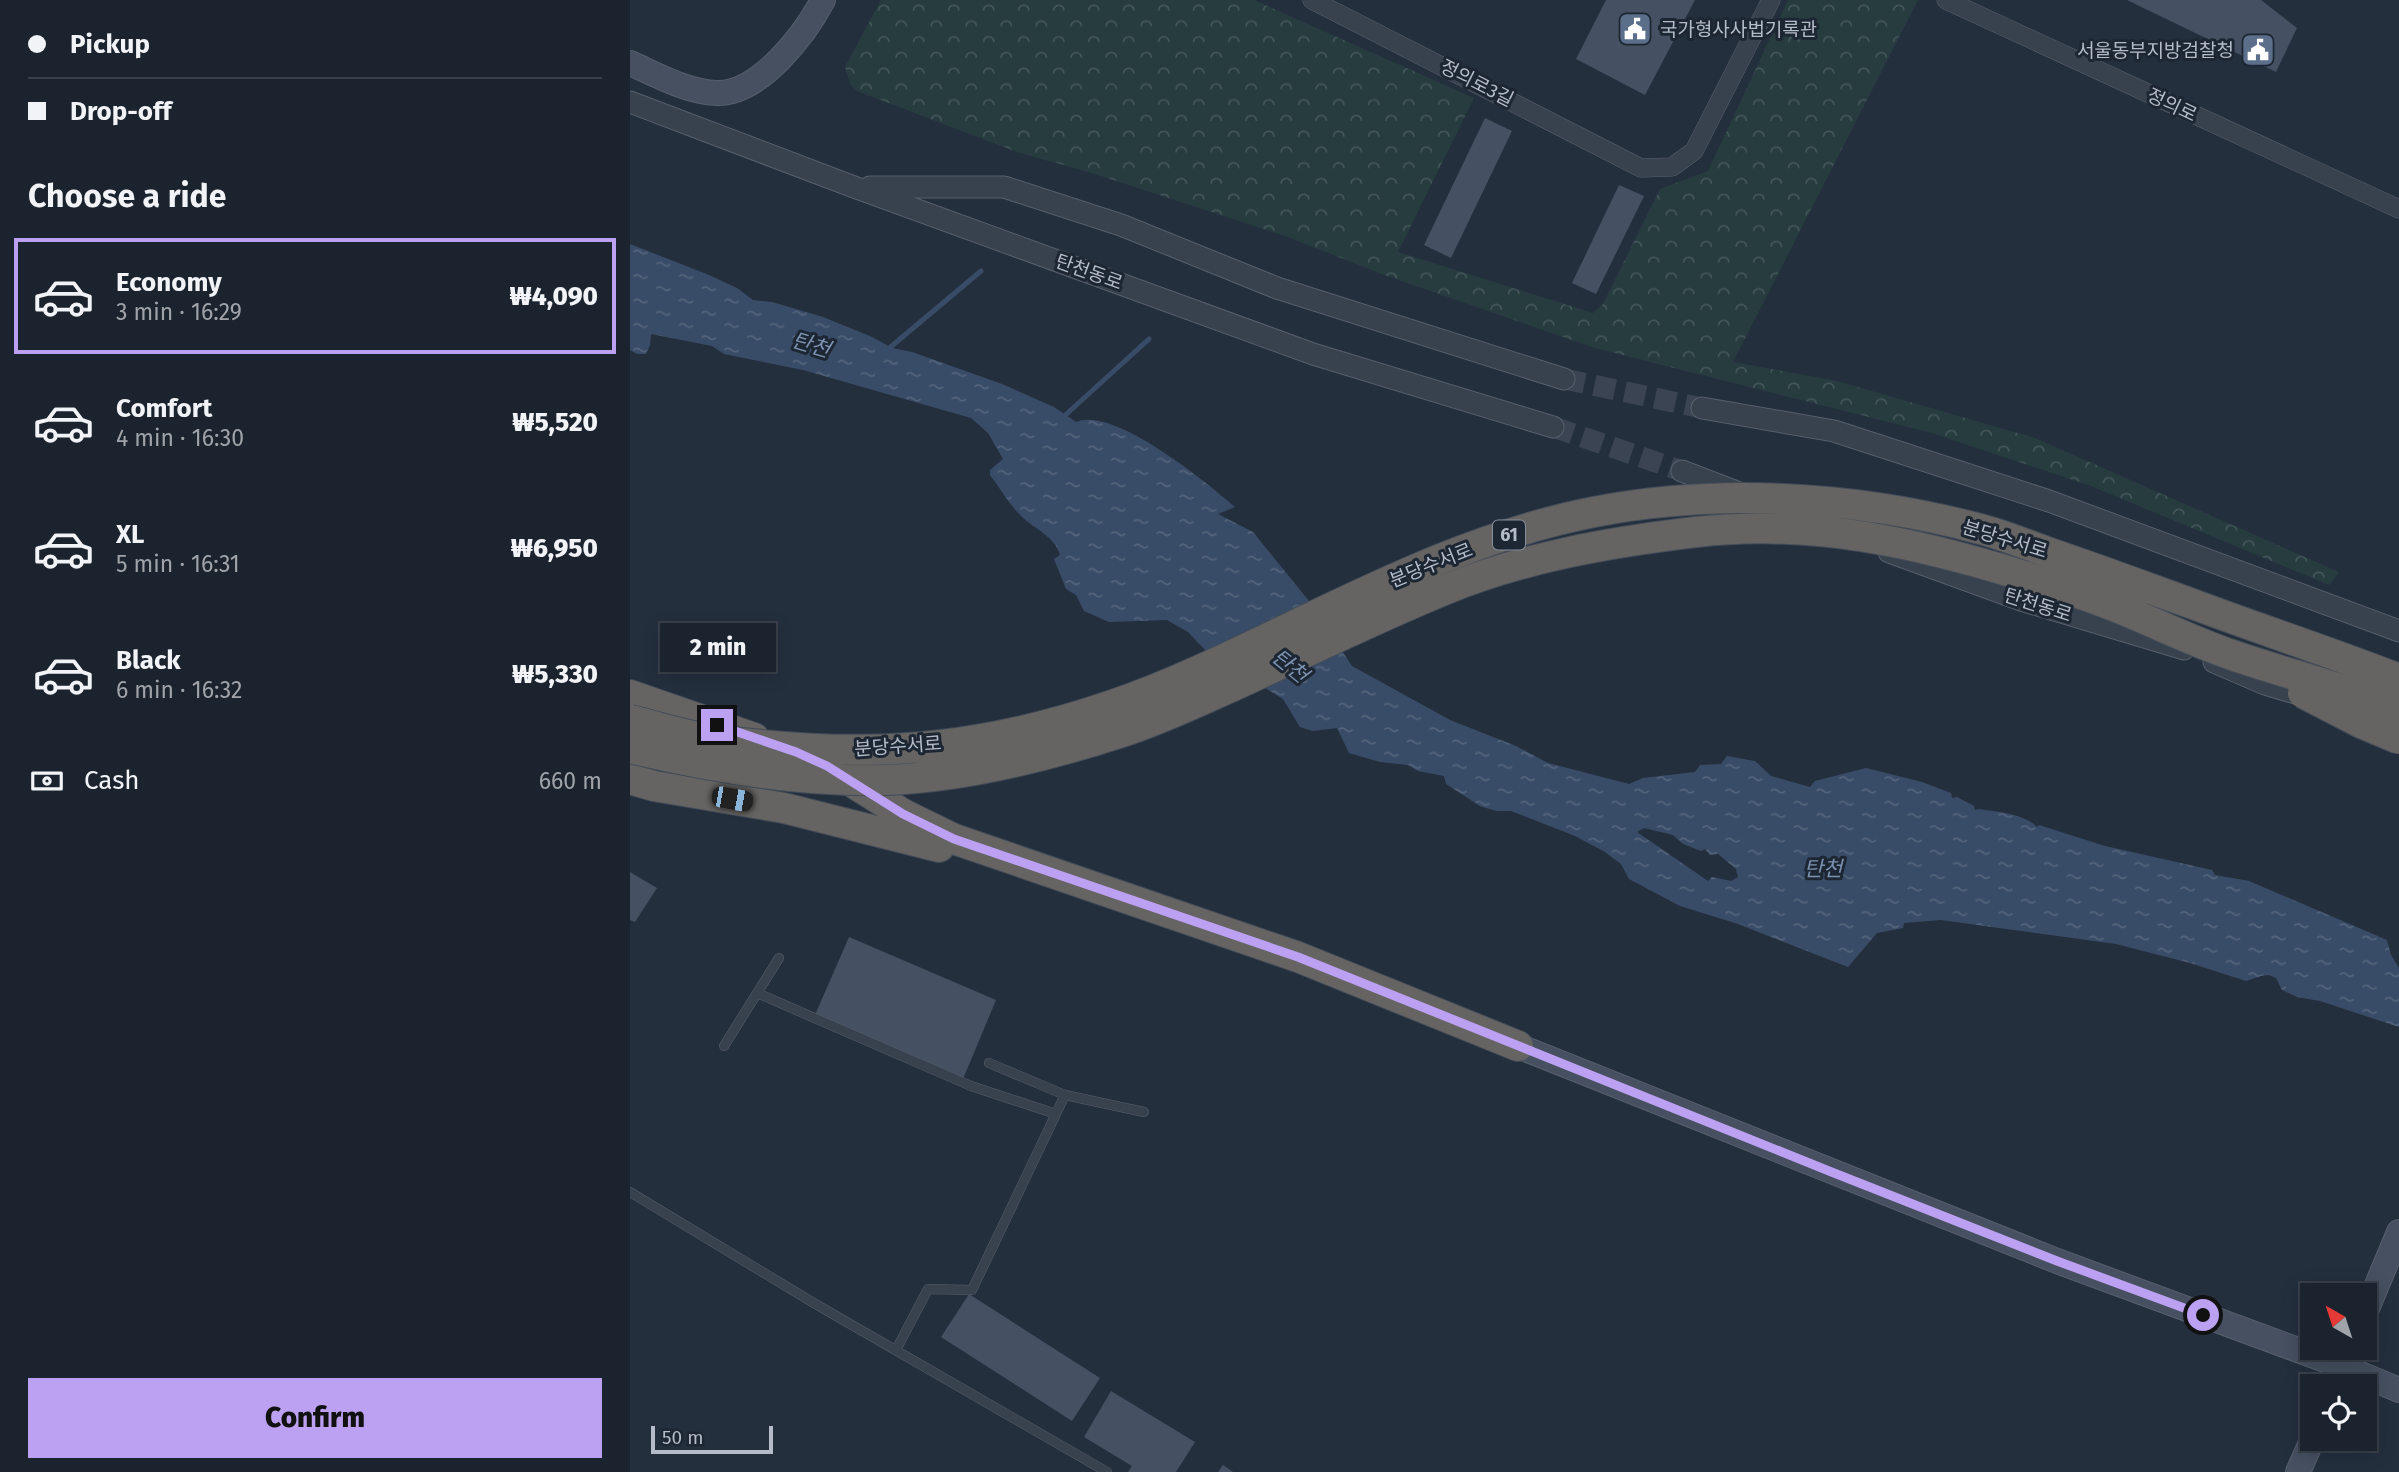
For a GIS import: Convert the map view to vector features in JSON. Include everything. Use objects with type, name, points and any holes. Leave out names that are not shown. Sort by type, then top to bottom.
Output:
[{"type":"highway","name":"분당수서로","points":[[630,720],[708,739],[850,750],[942,745],[1005,733],[1068,719],[1112,705],[1198,671],[1445,558],[1504,537],[1593,512],[1713,498],[1804,499],[1888,510],[1981,529],[2395,681]]},
{"type":"highway","name":"분당수서로","points":[[630,748],[668,757],[792,777],[873,780],[963,771],[1017,762],[1126,731],[1173,713],[1407,606],[1494,571],[1604,545],[1726,530],[1818,530],[1874,537],[1953,554],[2099,600],[2228,654],[2399,709]]},
{"type":"highway","points":[[2228,654],[2361,723],[2399,739]]},
{"type":"highway","points":[[630,695],[796,752],[827,766],[903,814],[954,839],[1298,957],[1518,1046]]},
{"type":"highway","points":[[630,779],[654,786],[784,808],[911,839],[1234,945],[1488,1041],[1518,1046]]},
{"type":"main road","points":[[630,63],[698,91],[719,93],[743,87],[778,62],[810,24],[823,0]]},
{"type":"main road","points":[[1518,1046],[2057,1261],[2399,1390]]},
{"type":"main road","points":[[2377,1285],[2399,1232]]},
{"type":"main road","points":[[2298,1472],[2307,1451]]},
{"type":"street","name":"정의로3길","points":[[1312,0],[1641,168],[1672,167],[1694,151],[1771,0]]},
{"type":"street","name":"정의로","points":[[1946,0],[2399,209]]},
{"type":"street","name":"탄천동로","points":[[630,102],[854,187],[1313,354],[1553,427]]},
{"type":"street","points":[[854,187],[1004,187],[1121,225],[1277,288],[1564,379]]},
{"type":"street","points":[[1702,408],[1846,435],[2049,501],[2399,631]]},
{"type":"street","name":"탄천동로","points":[[1682,471],[1950,576],[2047,609],[2175,646],[2265,684],[2399,724]]},
{"type":"street","points":[[2265,684],[2349,696],[2395,681]]},
{"type":"lane","points":[[724,1046],[779,958]]},
{"type":"lane","points":[[757,993],[971,1086],[1056,1114]]},
{"type":"lane","points":[[989,1063],[1065,1095],[1144,1112]]},
{"type":"lane","points":[[895,1350],[928,1289],[972,1290],[1065,1095]]},
{"type":"lane","points":[[630,1192],[895,1350],[1107,1472]]},
{"type":"green space","points":[[881,0],[1254,0],[1474,98],[1398,252],[1593,313],[1603,304],[1660,189],[1708,171],[1788,0],[1918,0],[1733,362],[1837,381],[2035,438],[2339,572],[2329,585],[2091,486],[1932,433],[1595,348],[1387,276],[1285,236],[1095,174],[1017,152],[857,91],[851,85],[845,67]]},
{"type":"water","name":"탄천","points":[[630,244],[709,275],[737,288],[753,300],[772,302],[823,317],[892,348],[912,352],[1002,384],[1054,407],[1076,422],[1093,420],[1113,425],[1159,449],[1235,507],[1218,514],[1253,532],[1309,601],[1352,666],[1450,720],[1516,746],[1548,763],[1629,784],[1643,778],[1695,772],[1700,765],[1721,764],[1727,756],[1755,761],[1771,776],[1810,787],[1815,781],[1866,768],[1922,782],[1951,793],[1952,798],[1957,797],[1974,806],[1975,810],[2010,814],[2037,827],[2039,825],[2105,846],[2212,870],[2215,875],[2249,881],[2387,940],[2391,955],[2399,968],[2399,1027],[2320,1001],[2297,997],[2282,990],[2276,978],[2269,975],[2246,981],[2116,944],[1941,920],[1904,923],[1903,928],[1877,933],[1848,967],[1738,924],[1680,906],[1629,879],[1621,864],[1575,836],[1511,811],[1496,811],[1480,806],[1446,784],[1444,776],[1418,771],[1408,765],[1380,762],[1349,753],[1337,728],[1313,731],[1300,727],[1283,699],[1206,651],[1188,632],[1167,620],[1109,622],[1084,611],[1076,595],[1066,589],[1054,559],[1060,555],[1054,543],[1021,516],[990,475],[990,470],[1003,459],[988,433],[971,418],[803,370],[724,354],[712,346],[651,334],[646,354],[637,354],[630,350]],"holes":[[[1644,828],[1673,835],[1683,844],[1701,851],[1705,849],[1710,855],[1718,854],[1736,869],[1738,877],[1731,881],[1712,877],[1708,881],[1637,832]]]},
{"type":"building","name":"국가형사사법기록관","points":[[1606,0],[1695,0],[1645,95],[1576,59]]},
{"type":"building","name":"서울동부지방검찰청","points":[[2127,0],[2261,0],[2297,28],[2276,72]]},
{"type":"building","points":[[1485,118],[1512,131],[1451,258],[1424,245]]},
{"type":"building","points":[[1619,185],[1644,196],[1596,294],[1572,283]]},
{"type":"building","points":[[630,872],[657,888],[635,922],[630,920]]},
{"type":"building","points":[[849,937],[996,1000],[963,1079],[815,1015]]},
{"type":"building","points":[[969,1294],[1100,1378],[1072,1421],[941,1337]]},
{"type":"building","points":[[1111,1391],[1195,1442],[1176,1472],[1128,1472],[1132,1466],[1084,1437]]},
{"type":"building","points":[[1223,1465],[1233,1472],[1218,1472]]},
{"type":"waterway","points":[[887,350],[981,271]]},
{"type":"waterway","points":[[1061,419],[1149,339]]},
{"type":"tunnel","points":[[1564,379],[1702,408]]},
{"type":"tunnel","points":[[1553,427],[1682,471]]},
{"type":"place","name":"국가형사사법기록관","points":[[1635,29]]},
{"type":"place","name":"서울동부지방검찰청","points":[[2258,50]]},
{"type":"route","points":[[717,725],[796,752],[827,766],[903,814],[954,839],[1298,957],[1829,1171],[2203,1315]]}]
